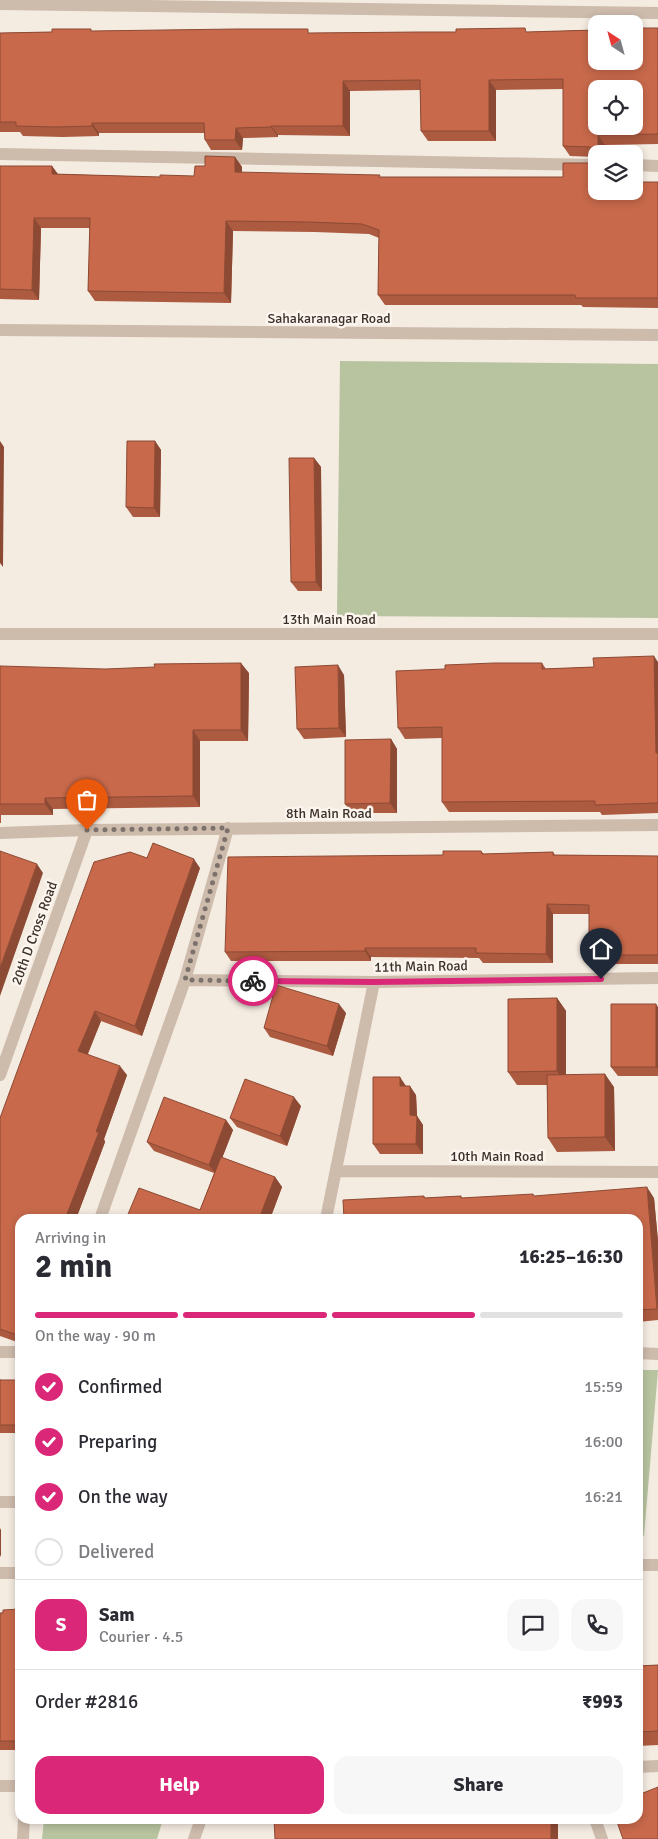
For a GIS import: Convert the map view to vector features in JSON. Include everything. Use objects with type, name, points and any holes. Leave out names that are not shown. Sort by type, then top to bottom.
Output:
[{"type":"street","points":[[0,4],[658,12]]},
{"type":"street","points":[[0,154],[588,165]]},
{"type":"street","points":[[643,165],[658,166]]},
{"type":"street","name":"Sahakaranagar Road","points":[[0,330],[658,335]]},
{"type":"street","name":"13th Main Road","points":[[0,635],[658,634]]},
{"type":"street","name":"8th Main Road","points":[[0,833],[228,828],[658,825]]},
{"type":"street","points":[[102,1214],[185,980],[228,828]]},
{"type":"street","name":"20th D Cross Road","points":[[0,1074],[87,830]]},
{"type":"street","name":"11th Main Road","points":[[185,980],[374,982],[658,978]]},
{"type":"street","points":[[327,1214],[374,982]]},
{"type":"street","name":"10th Main Road","points":[[336,1171],[658,1172]]},
{"type":"street","points":[[0,1352],[15,1352]]},
{"type":"street","points":[[643,1354],[658,1354]]},
{"type":"street","points":[[0,1502],[15,1502]]},
{"type":"street","points":[[643,1565],[658,1565]]},
{"type":"street","points":[[0,1573],[15,1572]]},
{"type":"street","points":[[643,1767],[658,1766]]},
{"type":"street","points":[[0,1786],[15,1786]]},
{"type":"street","points":[[23,1839],[24,1824]]},
{"type":"street","points":[[194,1839],[199,1824]]},
{"type":"street","points":[[597,1824],[602,1839]]},
{"type":"green space","points":[[340,361],[658,364],[658,618],[337,616]]},
{"type":"green space","points":[[643,1370],[658,1370],[644,1536]]},
{"type":"green space","points":[[44,1824],[162,1824],[157,1839],[42,1839]]},
{"type":"building","points":[[525,28],[526,32],[588,30],[588,70],[643,70],[643,28],[658,28],[658,134],[643,134],[643,80],[588,80],[588,135],[598,135],[598,145],[588,145],[588,147],[563,146],[563,79],[489,80],[489,131],[421,131],[420,80],[343,81],[343,126],[236,128],[235,140],[205,140],[204,123],[92,123],[92,126],[56,127],[16,126],[16,122],[0,122],[0,33],[52,32],[52,29],[91,29],[91,31],[308,29],[308,33],[456,32],[456,29]]},
{"type":"building","points":[[205,156],[235,157],[235,172],[380,175],[379,177],[563,177],[563,163],[588,163],[588,200],[643,200],[643,182],[658,182],[658,298],[576,298],[575,295],[378,295],[379,230],[362,224],[308,222],[226,221],[224,293],[88,291],[90,218],[34,218],[32,290],[0,289],[0,166],[52,166],[52,174],[160,177],[160,175],[194,176],[195,166],[205,166]]},
{"type":"building","points":[[127,441],[155,441],[154,508],[126,507]]},
{"type":"building","points":[[289,458],[314,458],[316,582],[291,582]]},
{"type":"building","points":[[654,656],[658,803],[595,805],[595,801],[442,802],[442,727],[398,728],[396,671],[445,669],[445,665],[494,663],[542,663],[542,669],[594,667],[593,658]]},
{"type":"building","points":[[241,663],[241,730],[193,730],[193,796],[45,798],[45,804],[0,804],[0,666],[105,669],[155,667],[154,664]]},
{"type":"building","points":[[338,665],[339,728],[297,729],[295,667]]},
{"type":"building","points":[[391,739],[390,803],[345,804],[345,740]]},
{"type":"building","points":[[153,843],[194,859],[135,1026],[95,1011],[78,1051],[120,1066],[96,1132],[99,1132],[67,1214],[15,1214],[15,1334],[0,1329],[0,1118],[94,862],[130,852],[147,858]]},
{"type":"building","points":[[0,851],[37,864],[0,968]]},
{"type":"building","points":[[443,851],[481,851],[482,854],[553,852],[553,855],[658,856],[658,955],[589,955],[589,905],[547,904],[546,954],[476,953],[476,948],[365,948],[365,951],[225,952],[228,857],[443,855]]},
{"type":"building","points":[[276,985],[339,1004],[327,1046],[264,1028]]},
{"type":"building","points":[[557,998],[557,1071],[508,1072],[508,999]]},
{"type":"building","points":[[611,1004],[656,1004],[656,1067],[611,1067]]},
{"type":"building","points":[[605,1074],[605,1137],[548,1138],[547,1075]]},
{"type":"building","points":[[373,1077],[400,1077],[400,1086],[410,1086],[410,1115],[417,1116],[416,1144],[373,1144]]},
{"type":"building","points":[[245,1079],[294,1097],[280,1136],[230,1118]]},
{"type":"building","points":[[164,1097],[226,1120],[209,1165],[147,1142]]},
{"type":"building","points":[[221,1157],[275,1177],[261,1214],[128,1214],[139,1188],[200,1210]]},
{"type":"building","points":[[647,1187],[657,1309],[643,1310],[643,1214],[344,1214],[343,1200],[424,1196],[424,1198],[461,1196],[461,1198],[533,1194],[534,1196]]},
{"type":"building","points":[[0,1380],[15,1380],[15,1425],[0,1425]]},
{"type":"building","points":[[15,1609],[15,1741],[0,1741],[0,1613],[3,1613],[3,1610]]},
{"type":"building","points":[[658,1665],[658,1731],[643,1732],[643,1666]]},
{"type":"building","points":[[658,1787],[658,1839],[623,1839],[618,1824],[643,1824],[643,1793]]},
{"type":"building","points":[[274,1824],[551,1824],[551,1839],[275,1839]]},
{"type":"way so far","points":[[87,830],[228,828],[185,980],[253,981]]},
{"type":"route","points":[[253,981],[374,982],[601,979]]}]
